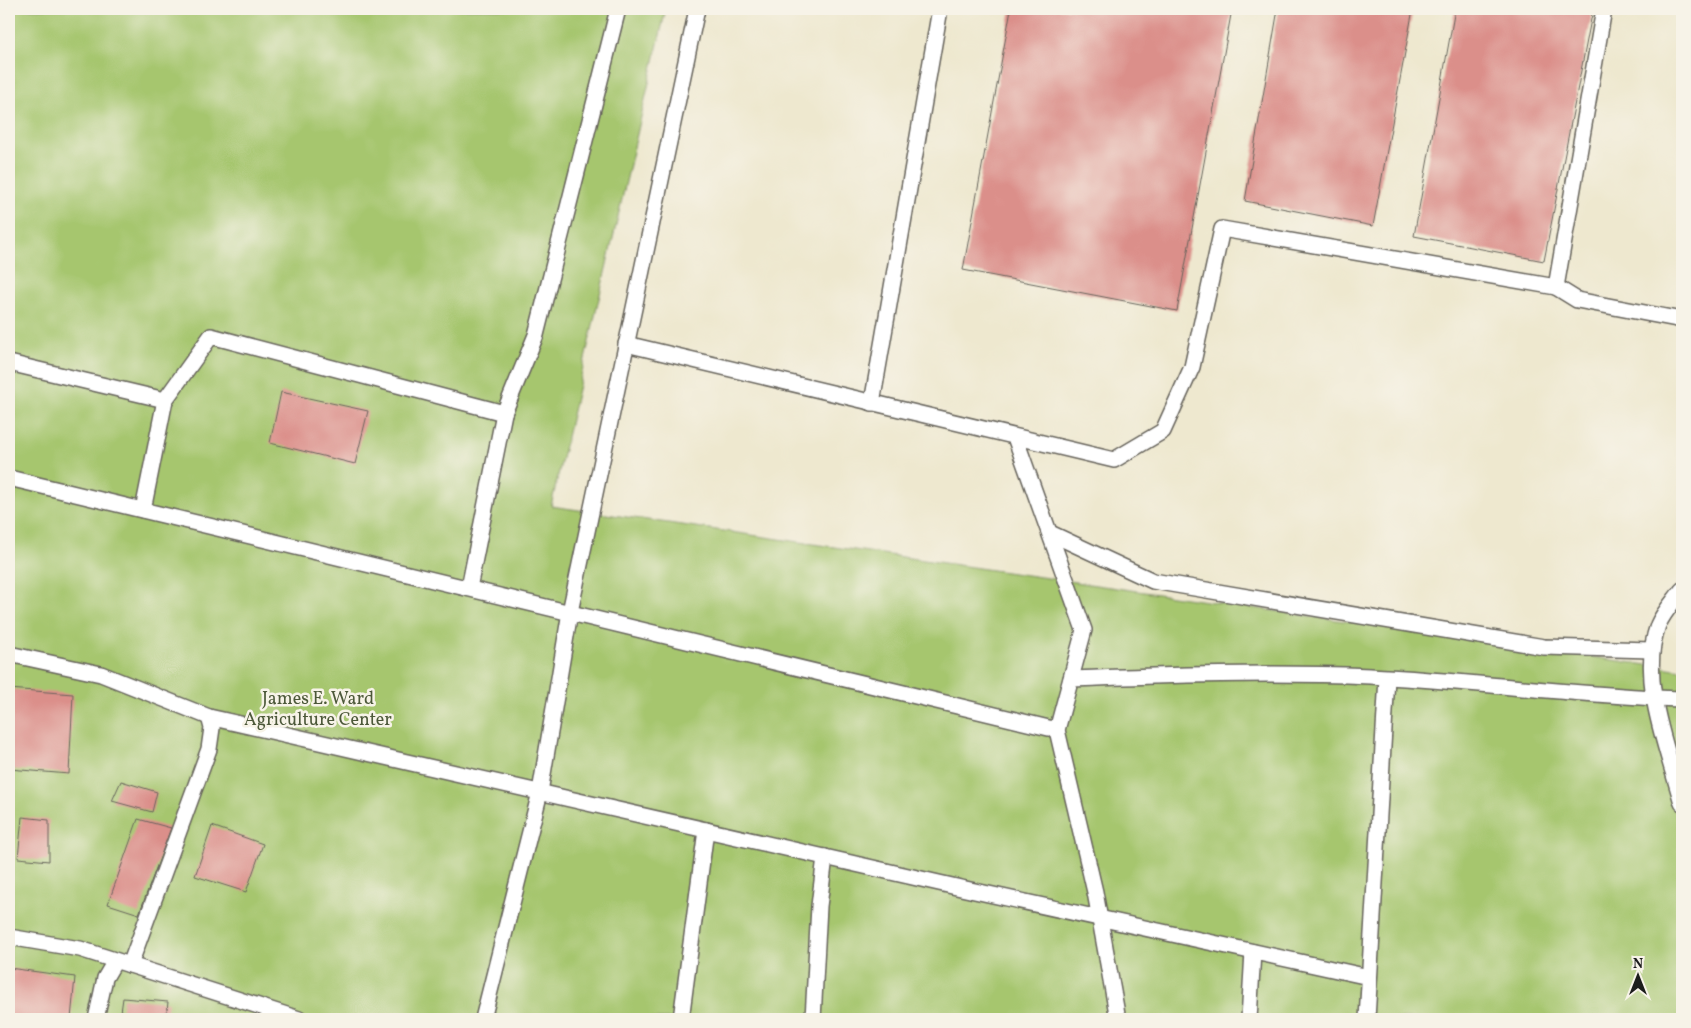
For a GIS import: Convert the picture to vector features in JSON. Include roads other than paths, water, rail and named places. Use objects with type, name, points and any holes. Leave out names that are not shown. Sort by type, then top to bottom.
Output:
[{"type":"lane","points":[[469,588],[504,413],[536,336],[618,9]]},
{"type":"lane","points":[[483,1019],[540,792],[570,612],[697,9]]},
{"type":"lane","points":[[872,403],[940,9]]},
{"type":"lane","points":[[1556,287],[1604,9]]},
{"type":"lane","points":[[626,344],[1114,460],[1162,431],[1192,367],[1222,229],[1556,287],[1577,300],[1682,320]]},
{"type":"lane","points":[[143,510],[165,400],[211,336],[504,413]]},
{"type":"lane","points":[[9,363],[165,400]]},
{"type":"lane","points":[[1015,437],[1084,630],[1057,730],[1099,918],[1118,1019]]},
{"type":"lane","points":[[9,478],[1057,730]]},
{"type":"lane","points":[[1050,533],[1154,581],[1544,647],[1651,650]]},
{"type":"lane","points":[[1682,590],[1659,624],[1651,650],[1650,673],[1654,698],[1682,803]]},
{"type":"lane","points":[[9,654],[101,674],[209,717],[826,857],[1369,977]]},
{"type":"lane","points":[[1071,679],[1203,673],[1387,678],[1682,699]]},
{"type":"lane","points":[[1367,1019],[1387,678]]},
{"type":"lane","points":[[130,965],[209,749],[212,728],[209,717]]},
{"type":"lane","points":[[681,1019],[706,830]]},
{"type":"lane","points":[[813,1019],[819,906],[826,857]]},
{"type":"lane","points":[[9,937],[80,949],[299,1019]]},
{"type":"lane","points":[[1249,1019],[1253,952]]},
{"type":"lane","points":[[96,1019],[105,978],[115,961]]},
{"type":"park label","name":"James E. Ward Agriculture Center","points":[[318,710]]}]
